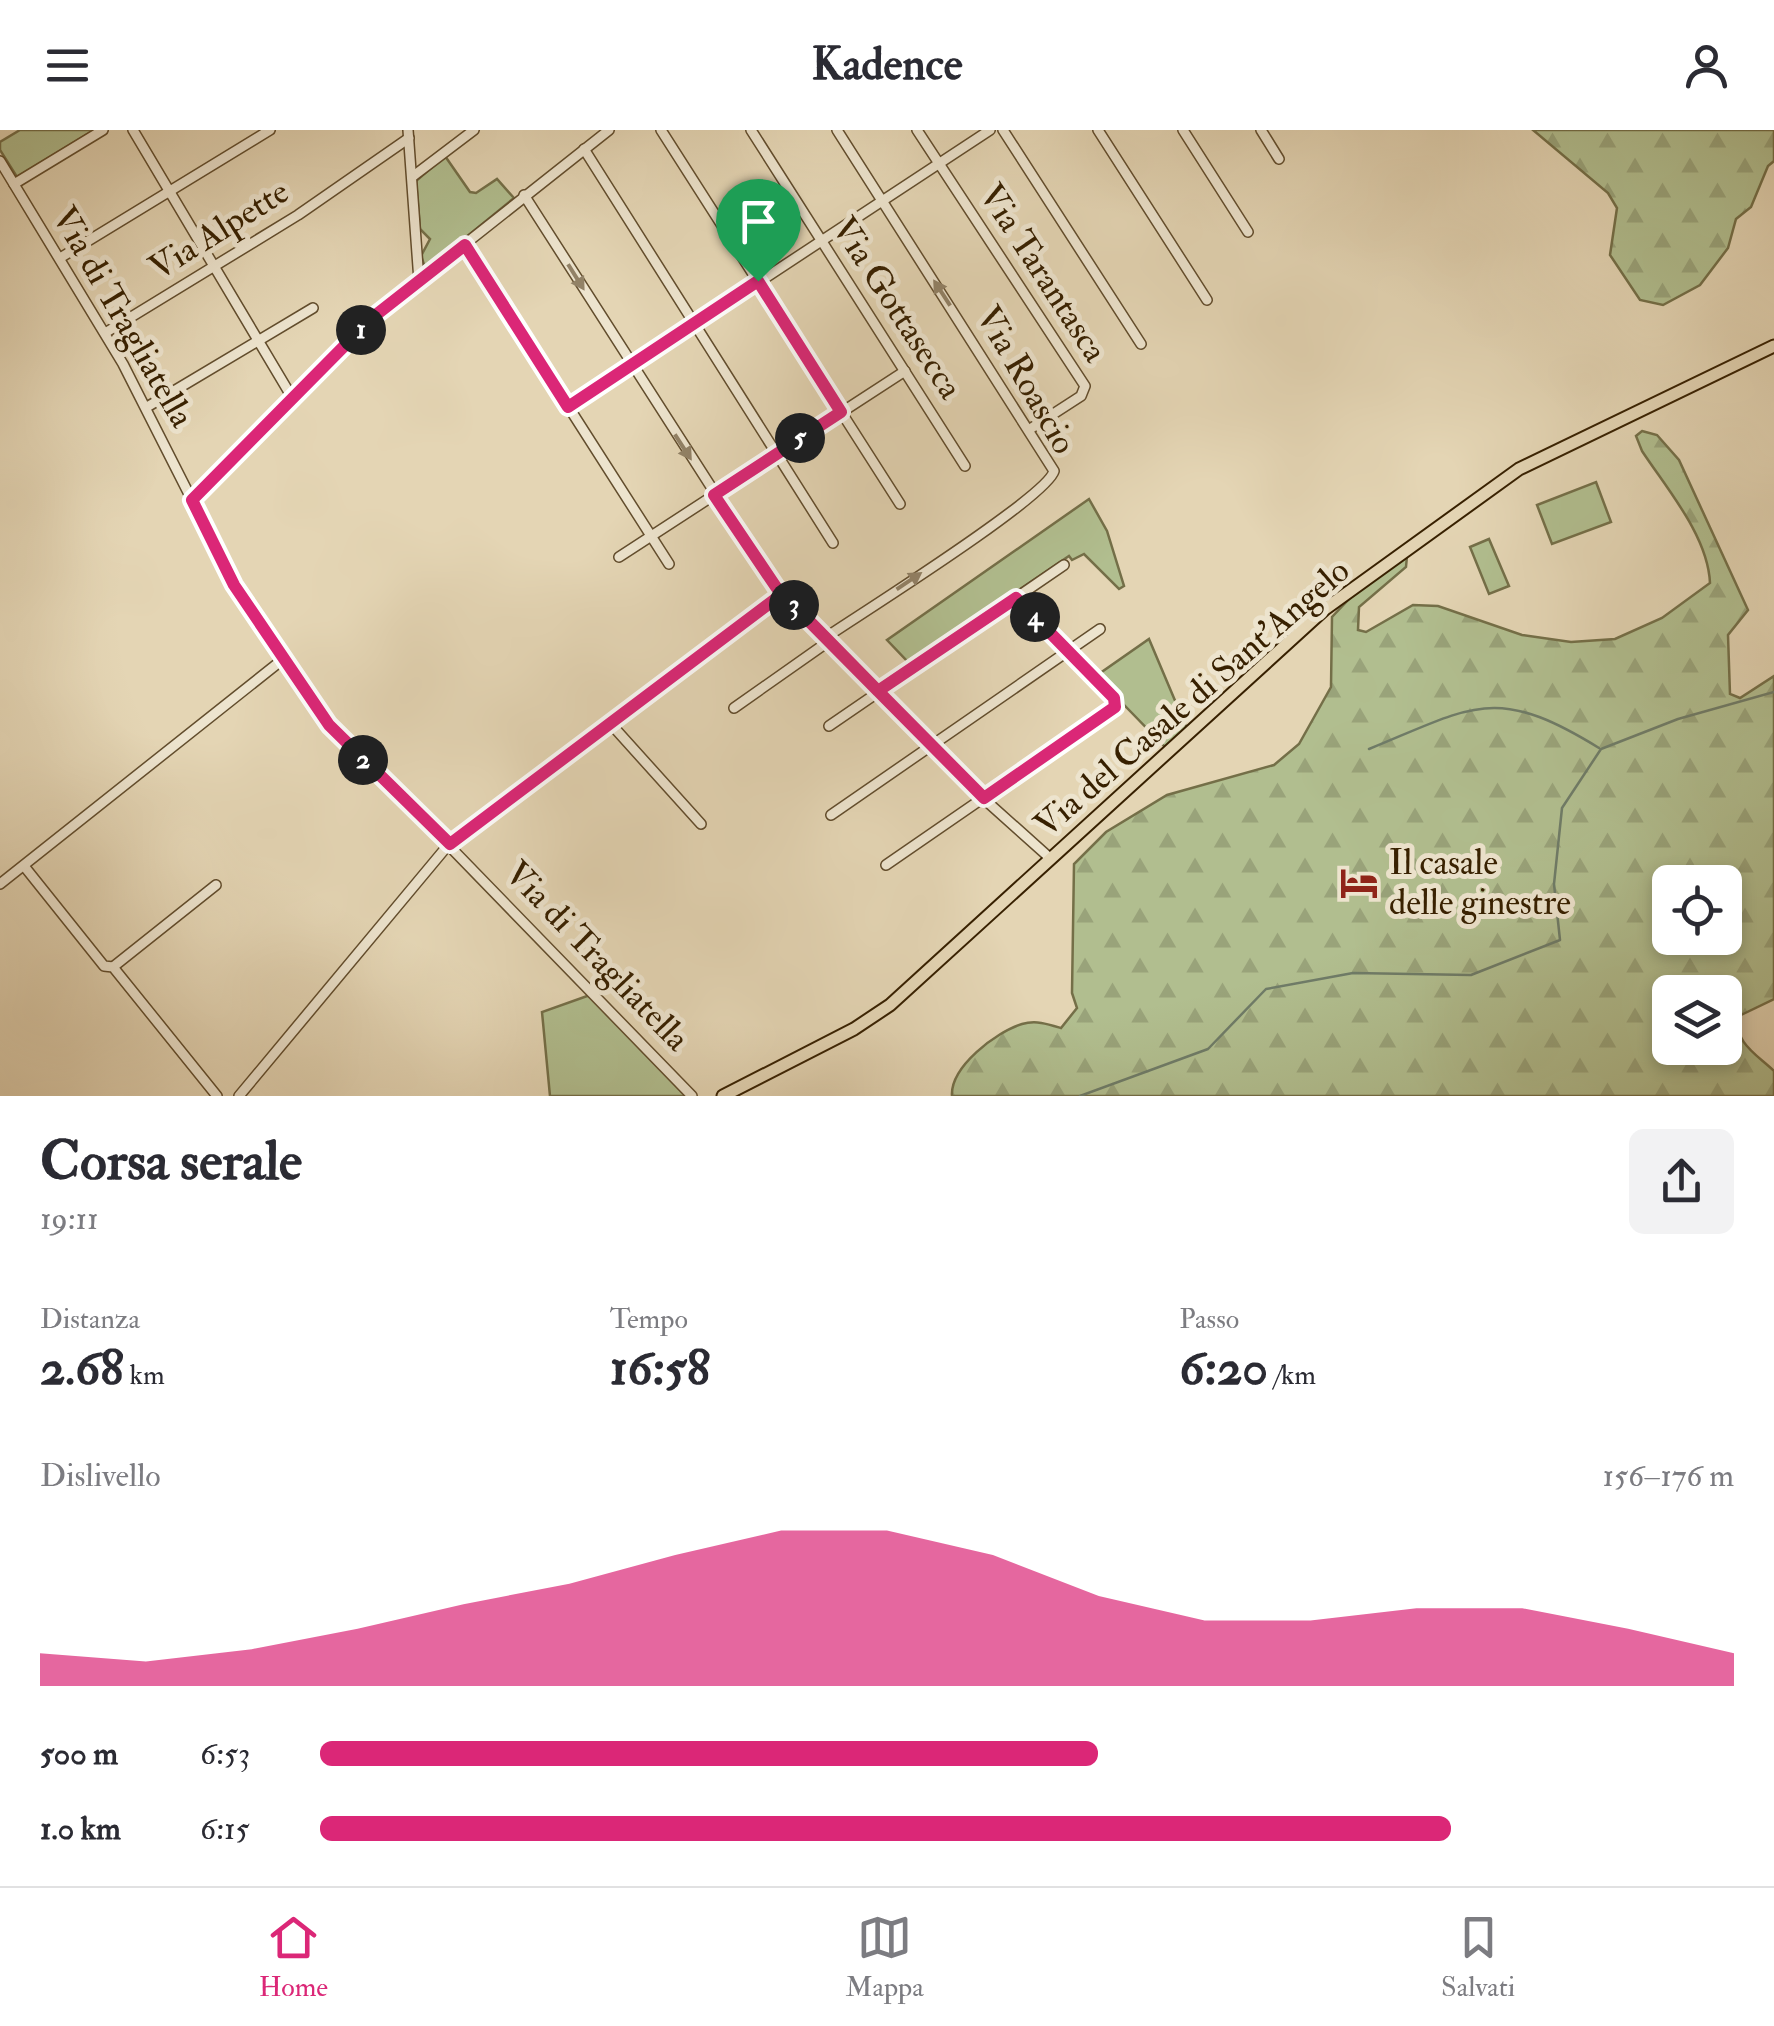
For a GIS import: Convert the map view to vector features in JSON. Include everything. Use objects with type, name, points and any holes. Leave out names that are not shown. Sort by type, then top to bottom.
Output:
[{"type":"main road","name":"Via del Casale di Sant'Angelo","points":[[723,1096],[882,1012],[1317,616],[1492,487],[1538,459],[1774,346]]},
{"type":"street","points":[[14,184],[104,130]]},
{"type":"street","points":[[133,130],[293,399]]},
{"type":"street","points":[[60,258],[270,130]]},
{"type":"street","points":[[412,177],[474,130]]},
{"type":"street","points":[[192,500],[372,318],[609,130]]},
{"type":"street","points":[[661,130],[900,504]]},
{"type":"street","name":"Via Gottasecca","points":[[751,130],[965,466]]},
{"type":"street","name":"Via Roascio","points":[[734,708],[1049,482],[1052,465],[837,130]]},
{"type":"street","name":"Via Tarantasca","points":[[918,130],[1084,385],[1082,396],[1030,429]]},
{"type":"street","points":[[568,407],[990,130]]},
{"type":"street","points":[[1004,130],[1140,344]]},
{"type":"street","points":[[1098,130],[1207,300]]},
{"type":"street","points":[[1183,130],[1248,232]]},
{"type":"street","points":[[1260,130],[1278,158]]},
{"type":"street","points":[[409,134],[420,281]]},
{"type":"street","name":"Via Alpette","points":[[105,333],[215,266],[409,134]]},
{"type":"street","points":[[584,149],[833,544]]},
{"type":"street","name":"Via di Tragliatella","points":[[0,160],[147,407],[234,585],[282,660],[336,732],[450,844],[692,1096]]},
{"type":"street","points":[[524,194],[714,495],[782,594],[830,638],[984,798],[1051,859]]},
{"type":"street","points":[[465,245],[669,564]]},
{"type":"street","points":[[147,407],[313,308]]},
{"type":"street","points":[[620,558],[905,370]]},
{"type":"street","points":[[829,726],[1064,564]]},
{"type":"street","points":[[239,1096],[450,844],[782,594]]},
{"type":"street","points":[[886,865],[1115,707],[1114,698],[1016,598]]},
{"type":"street","points":[[831,815],[1100,629]]},
{"type":"street","points":[[0,884],[282,660]]},
{"type":"street","points":[[610,723],[701,824]]},
{"type":"street","points":[[24,866],[104,966],[113,967],[217,1096]]},
{"type":"street","points":[[113,967],[216,884]]},
{"type":"green space","points":[[20,130],[94,130],[17,177],[0,150],[0,142]]},
{"type":"green space","points":[[1533,130],[1774,130],[1774,161],[1768,166],[1751,207],[1736,219],[1728,248],[1700,285],[1663,305],[1640,300],[1610,255],[1617,208],[1608,193]]},
{"type":"green space","points":[[445,156],[470,192],[476,193],[497,179],[514,198],[426,270],[421,256],[430,239],[420,229],[416,181]]},
{"type":"green space","points":[[1642,431],[1657,435],[1679,460],[1748,610],[1728,635],[1730,694],[1740,698],[1774,676],[1774,999],[1742,1015],[1742,975],[1652,975],[1652,1065],[1742,1065],[1742,1038],[1774,1071],[1774,1096],[952,1096],[958,1074],[988,1043],[1027,1023],[1061,1028],[1077,1008],[1072,993],[1074,864],[1106,832],[1167,795],[1274,765],[1299,744],[1331,687],[1332,617],[1350,598],[1407,556],[1406,567],[1359,607],[1358,630],[1366,632],[1413,605],[1438,606],[1522,635],[1571,642],[1615,639],[1662,618],[1710,583],[1708,565],[1694,531],[1636,436]]},
{"type":"green space","points":[[1596,482],[1611,522],[1552,544],[1537,505]]},
{"type":"green space","points":[[1089,499],[1107,531],[1124,586],[1119,589],[1084,554],[1072,560],[1069,556],[910,664],[887,640]]},
{"type":"green space","points":[[1489,539],[1509,586],[1489,594],[1470,547]]},
{"type":"green space","points":[[1149,639],[1187,729],[1166,748],[1096,676]]},
{"type":"green space","points":[[590,995],[687,1096],[550,1096],[542,1012]]},
{"type":"waterway","points":[[1080,1096],[1208,1049],[1266,989],[1353,973],[1471,975],[1560,940],[1554,884],[1562,808],[1601,749],[1678,719],[1774,692]]},
{"type":"waterway","points":[[1369,749],[1460,713],[1484,708],[1534,715],[1599,748]]},
{"type":"place","name":"Il casale delle ginestre","points":[[1359,883]]},
{"type":"route","points":[[758,281],[568,407],[465,245],[372,318],[192,500],[234,585],[329,725],[450,844],[782,594],[828,636],[878,691],[984,798],[1115,707],[1114,698],[1016,598],[878,691],[832,640],[828,636],[776,587],[714,495],[841,412],[758,281]]}]
